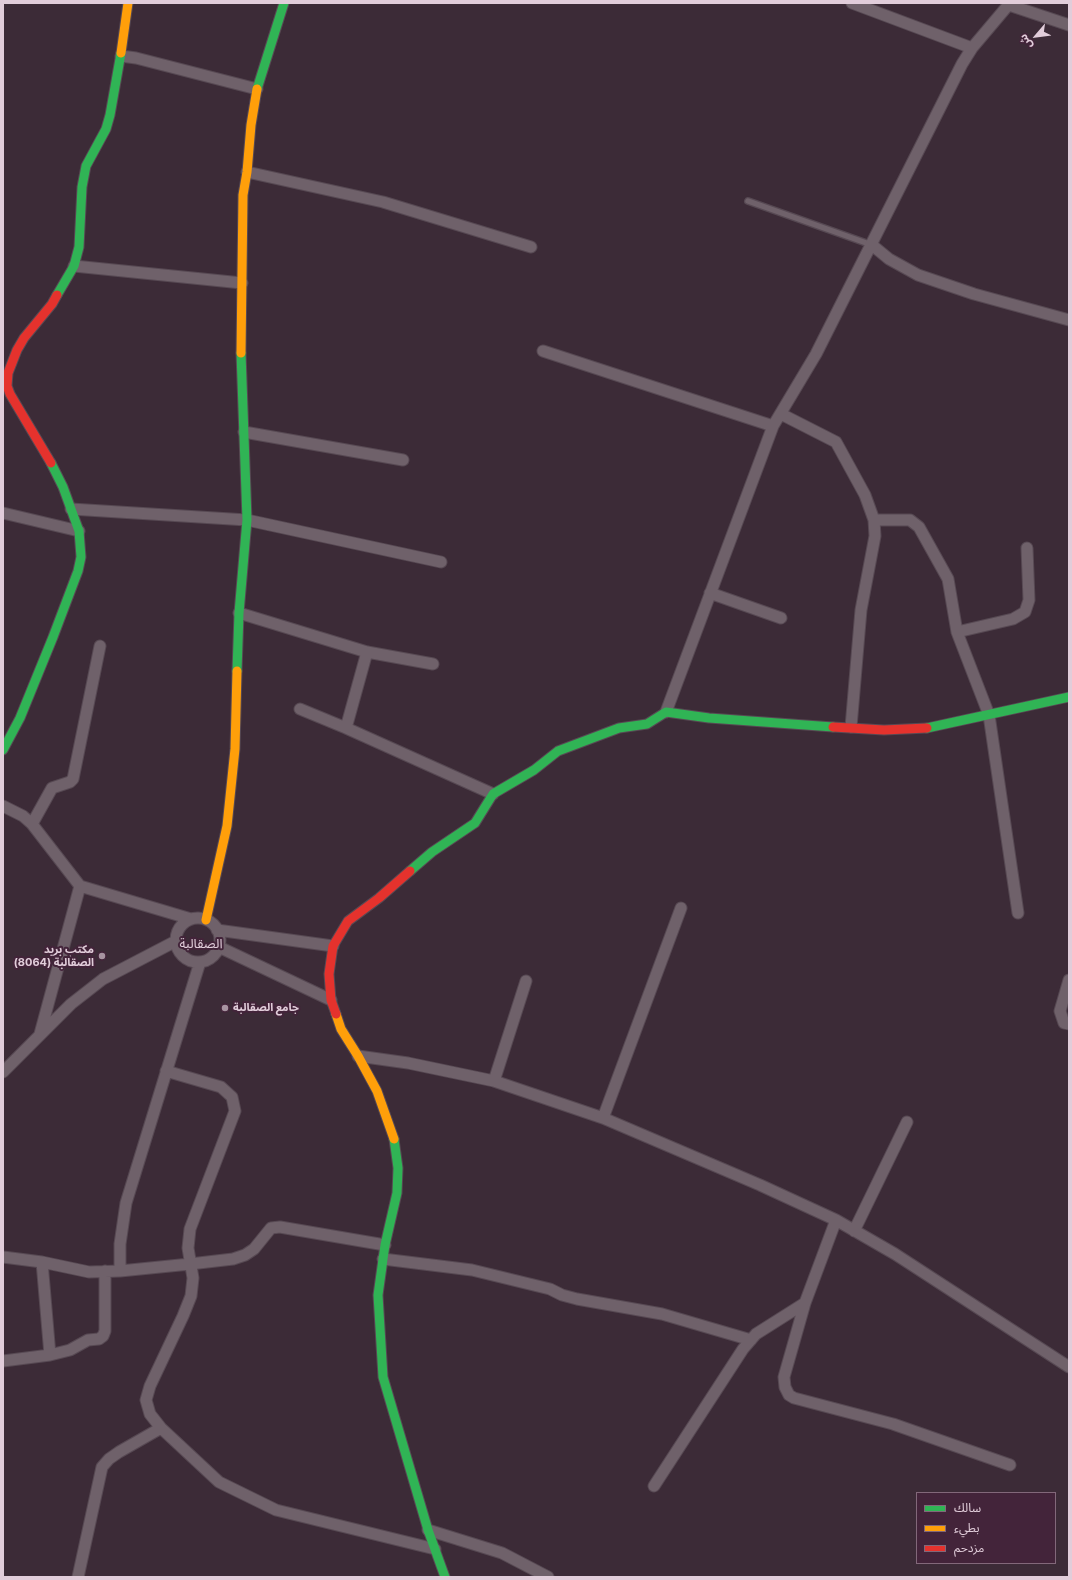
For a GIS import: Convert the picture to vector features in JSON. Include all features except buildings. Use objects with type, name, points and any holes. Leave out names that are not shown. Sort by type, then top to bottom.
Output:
[{"type":"street","points":[[3,750],[20,718],[78,571],[81,558],[79,531],[63,487],[50,460],[7,386],[8,373],[17,350],[24,338],[52,304],[74,266],[79,247],[82,187],[86,166],[106,129],[121,56],[128,3]]},
{"type":"street","points":[[206,920],[227,826],[235,749],[239,613],[247,520],[241,352],[241,237],[243,196],[248,172],[251,125],[257,88],[284,3]]},
{"type":"street","points":[[857,4],[972,48]]},
{"type":"street","points":[[445,1577],[428,1530],[383,1377],[378,1295],[385,1245],[397,1193],[398,1168],[396,1146],[389,1122],[377,1091],[341,1029],[331,1000],[329,974],[333,946],[348,921],[379,898],[432,852],[475,823],[493,794],[534,770],[558,751],[619,728],[647,724],[666,712],[773,426],[816,354],[962,64],[972,48],[1009,4],[1069,25]]},
{"type":"street","points":[[121,56],[257,88]]},
{"type":"street","points":[[248,172],[383,202],[531,247]]},
{"type":"street","points":[[872,245],[889,259],[918,275],[974,294],[1069,320]]},
{"type":"street","points":[[74,266],[242,283]]},
{"type":"street","points":[[543,351],[773,426]]},
{"type":"street","points":[[781,414],[836,442],[865,495],[874,520],[875,536],[861,610],[851,727]]},
{"type":"street","points":[[244,432],[403,460]]},
{"type":"street","points":[[71,509],[247,520],[441,562]]},
{"type":"street","points":[[3,513],[79,531]]},
{"type":"street","points":[[874,520],[910,520],[919,527],[948,579],[956,632],[989,715],[1018,913]]},
{"type":"street","points":[[956,632],[1013,619],[1025,612],[1029,600],[1028,548]]},
{"type":"street","points":[[710,593],[781,618]]},
{"type":"street","points":[[239,613],[367,652],[433,664]]},
{"type":"street","points":[[32,824],[52,788],[70,782],[73,779],[100,646]]},
{"type":"street","points":[[346,728],[367,652]]},
{"type":"street","points":[[666,712],[709,718],[884,730],[908,730],[924,729],[1069,697]]},
{"type":"street","points":[[300,709],[493,794]]},
{"type":"street","points":[[3,806],[23,816],[32,824],[80,886],[191,919]]},
{"type":"street","points":[[39,1035],[80,886]]},
{"type":"street","points":[[603,1118],[681,908]]},
{"type":"street","points":[[199,918],[206,920],[210,922],[217,930],[219,935],[219,947],[212,957],[200,962],[186,959],[177,948],[177,934],[180,928],[185,922],[191,919],[199,918]]},
{"type":"street","points":[[217,930],[333,946]]},
{"type":"street","points":[[3,1072],[71,1004],[103,978],[176,941]]},
{"type":"street","points":[[219,947],[331,1000]]},
{"type":"street","points":[[120,1271],[120,1244],[126,1203],[200,962]]},
{"type":"street","points":[[1069,980],[1060,1011],[1064,1023],[1069,1024]]},
{"type":"street","points":[[494,1081],[526,981]]},
{"type":"street","points":[[358,1056],[408,1063],[494,1081],[603,1118],[760,1185],[836,1220],[854,1232],[895,1254],[1069,1366]]},
{"type":"street","points":[[166,1070],[221,1087],[232,1097],[235,1111],[190,1229],[188,1248],[193,1278],[191,1296],[150,1386],[146,1400],[150,1414],[161,1428],[219,1482],[276,1510],[435,1549]]},
{"type":"street","points":[[854,1232],[907,1122]]},
{"type":"street","points":[[836,1220],[805,1303],[784,1377],[785,1387],[789,1395],[794,1398],[893,1424],[1010,1465]]},
{"type":"street","points":[[3,1257],[42,1262],[89,1272],[120,1271],[190,1264],[233,1259],[245,1255],[254,1249],[271,1228],[280,1227],[385,1245]]},
{"type":"street","points":[[383,1260],[472,1270],[550,1289],[562,1295],[577,1299],[662,1314],[750,1340]]},
{"type":"street","points":[[42,1262],[50,1355]]},
{"type":"street","points":[[3,1361],[50,1355],[70,1350],[88,1340],[99,1339],[103,1336],[105,1331],[105,1271]]},
{"type":"street","points":[[654,1486],[750,1340],[756,1334],[805,1303]]},
{"type":"street","points":[[78,1577],[102,1467],[118,1452],[161,1428]]},
{"type":"street","points":[[428,1530],[502,1553],[548,1577]]},
{"type":"lane","points":[[748,201],[872,245]]},
{"type":"traffic: fast","points":[[257,89],[284,3]]},
{"type":"traffic: fast","points":[[57,295],[74,266],[79,247],[82,187],[86,166],[106,129],[110,115],[121,53]]},
{"type":"traffic: fast","points":[[237,671],[239,613],[247,520],[241,353]]},
{"type":"traffic: fast","points":[[3,750],[20,718],[53,637],[78,571],[81,557],[79,531],[63,487],[51,463]]},
{"type":"traffic: fast","points":[[927,728],[1069,697]]},
{"type":"traffic: fast","points":[[410,871],[432,852],[475,823],[493,794],[534,770],[558,751],[619,728],[647,724],[666,712],[709,718],[833,727]]},
{"type":"traffic: fast","points":[[394,1139],[398,1168],[397,1193],[385,1245],[378,1295],[383,1377],[428,1530],[445,1577]]},
{"type":"traffic: slow","points":[[121,53],[128,3]]},
{"type":"traffic: slow","points":[[241,353],[243,195],[247,172],[251,125],[257,89]]},
{"type":"traffic: slow","points":[[206,920],[227,826],[235,749],[237,671]]},
{"type":"traffic: slow","points":[[336,1014],[341,1029],[377,1091],[394,1139]]},
{"type":"traffic: jam","points":[[51,463],[10,394],[7,386],[8,373],[17,350],[24,338],[52,304],[57,295]]},
{"type":"traffic: jam","points":[[833,727],[884,730],[927,728]]},
{"type":"traffic: jam","points":[[336,1014],[331,1000],[329,974],[333,946],[348,921],[379,898],[410,871]]},
{"type":"place","name":"مكتب بريد الصقالبة (8064)","points":[[102,956]]},
{"type":"place","name":"جامع الصقالبة","points":[[225,1008]]},
{"type":"district","name":"الصقالبة","points":[[201,944]]}]
